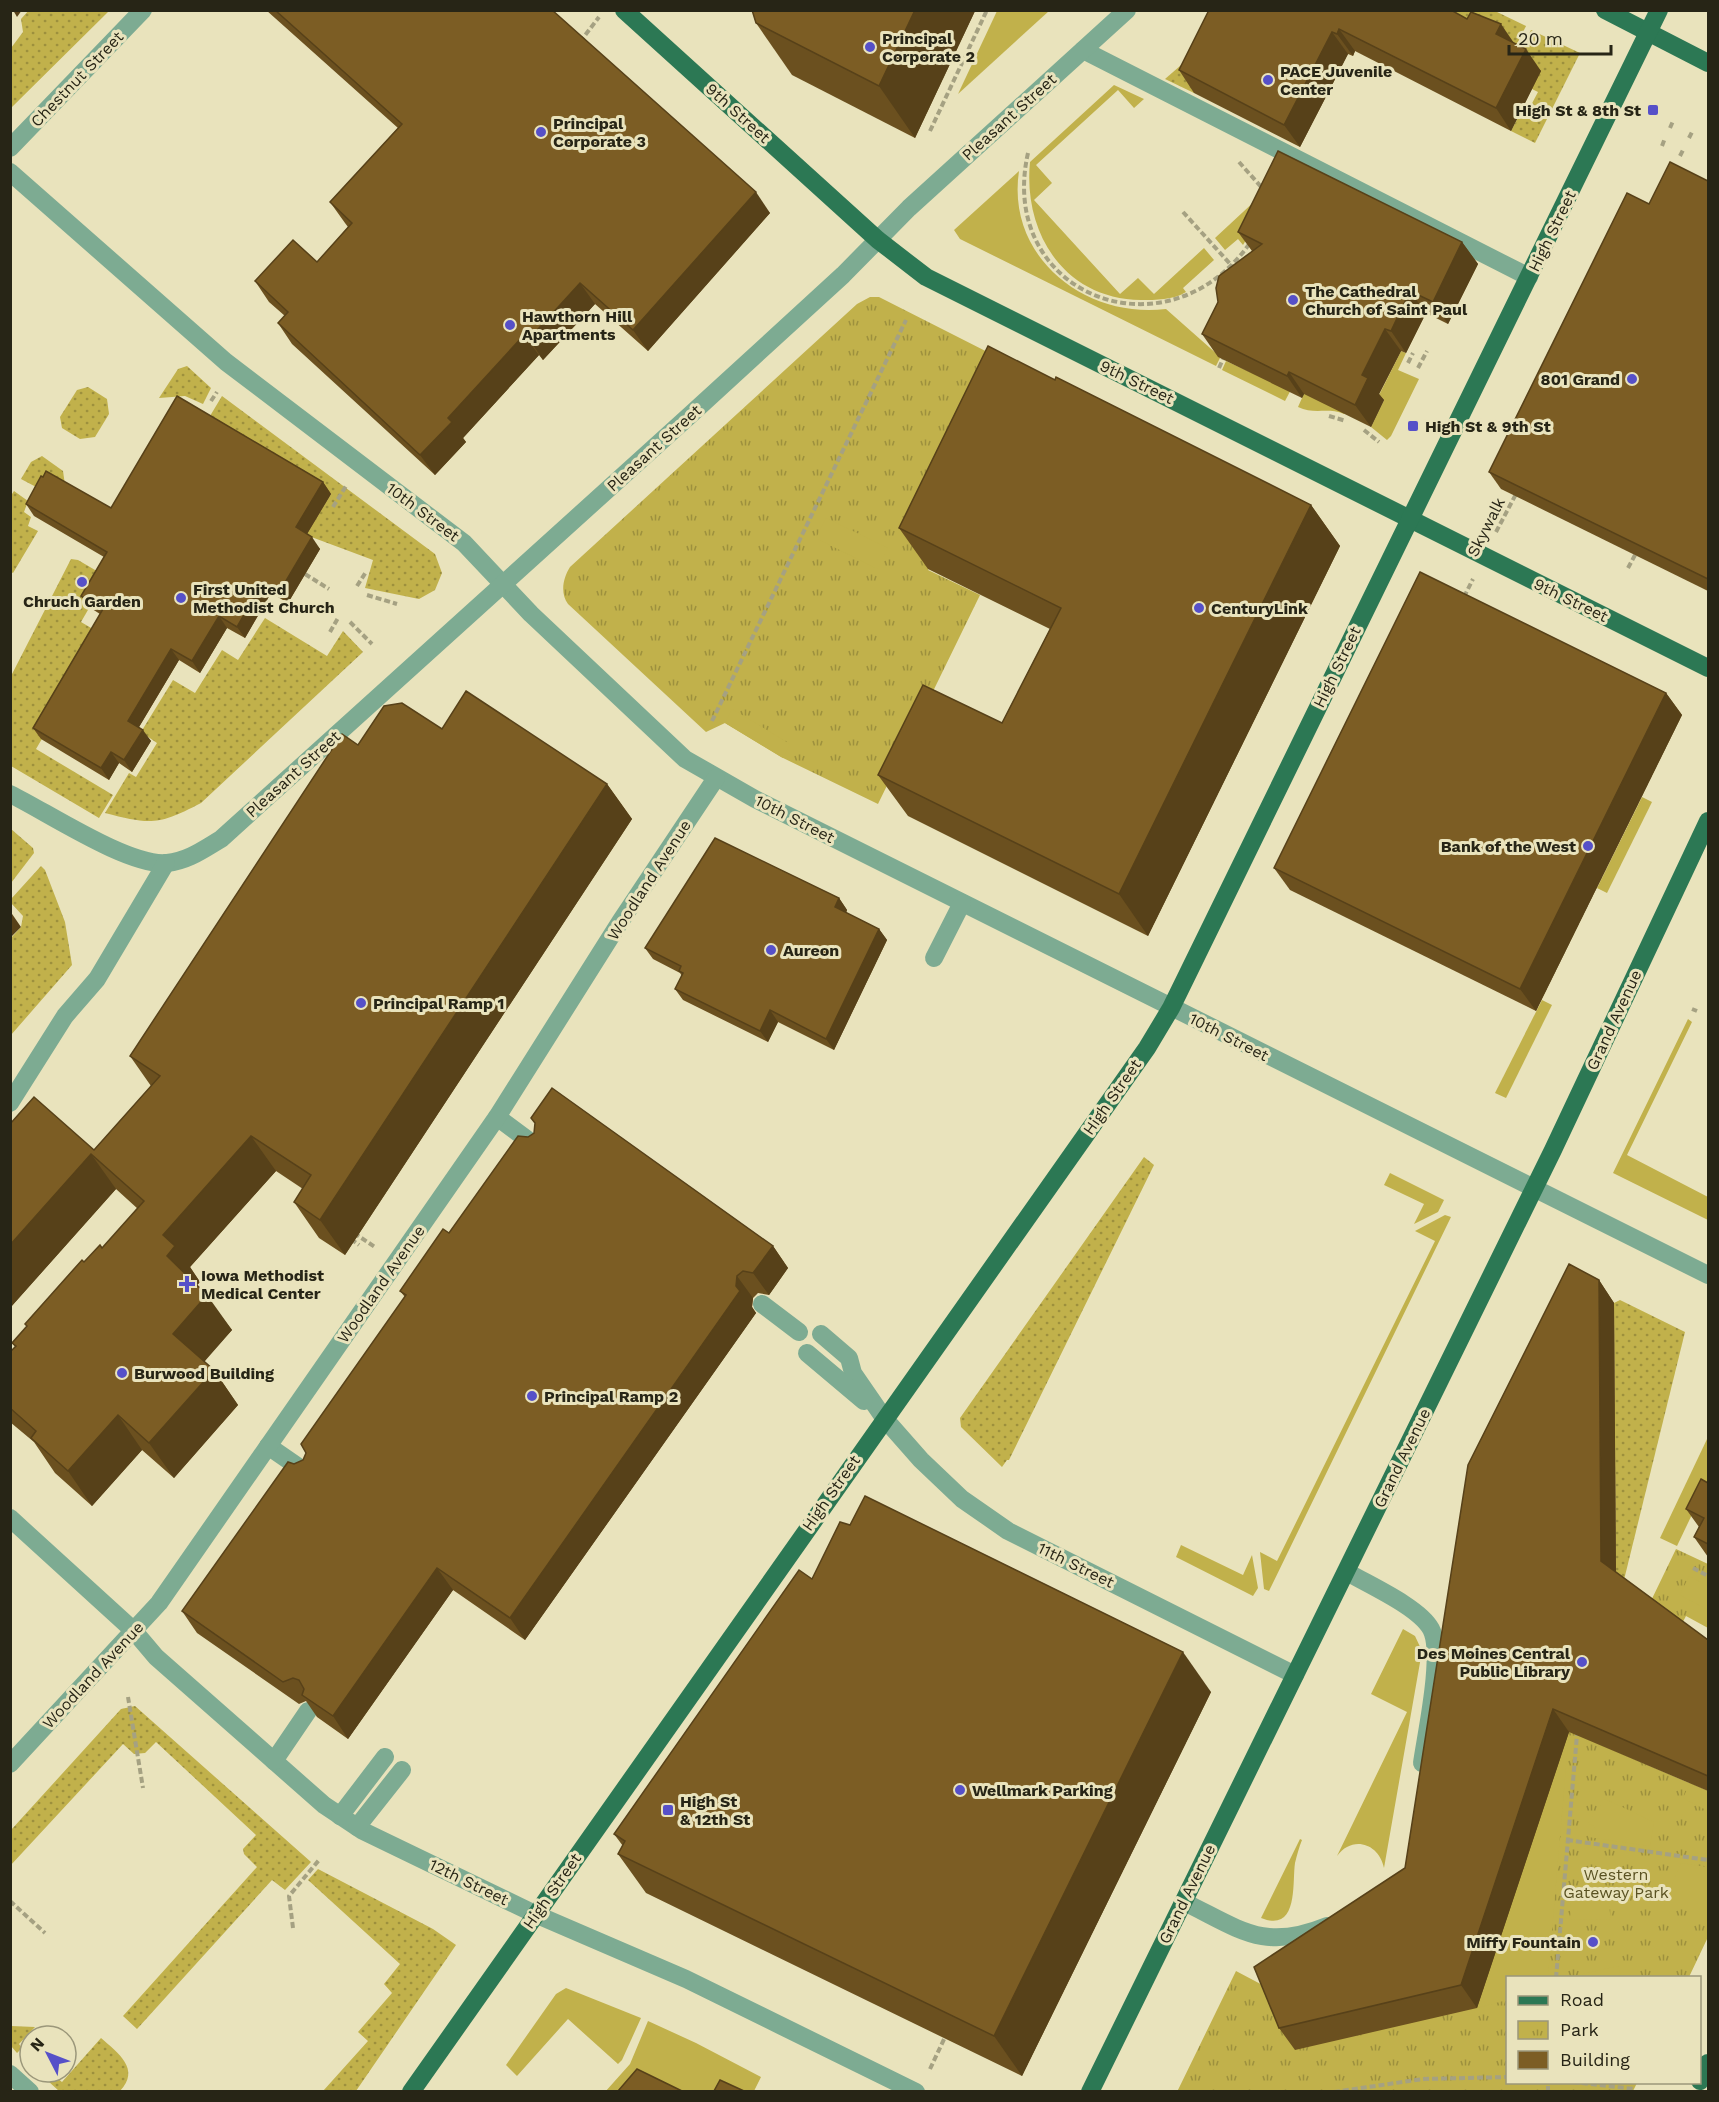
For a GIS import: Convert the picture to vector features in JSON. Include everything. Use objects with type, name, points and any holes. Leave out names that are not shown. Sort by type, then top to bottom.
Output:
[{"type":"main road","name":"9th Street","points":[[624,10],[878,240],[926,277],[1708,668]]},
{"type":"main road","points":[[1605,10],[1708,63]]},
{"type":"main road","name":"High Street","points":[[411,2091],[1147,1048],[1171,1008],[1659,10]]},
{"type":"main road","name":"Grand Avenue","points":[[1090,2091],[1534,1188],[1708,821]]},
{"type":"main road","points":[[1701,2078],[1708,2062]]},
{"type":"street","name":"Chestnut Street","points":[[10,148],[143,10]]},
{"type":"street","name":"Pleasant Street","points":[[166,863],[193,856],[221,839],[809,306],[1127,10]]},
{"type":"street","points":[[1083,50],[1529,277]]},
{"type":"street","name":"10th Street","points":[[10,172],[183,327],[263,392],[449,531],[531,614],[685,759],[716,778],[962,903],[1708,1275]]},
{"type":"street","name":"Woodland Avenue","points":[[10,1764],[159,1602],[497,1117],[620,922],[716,778]]},
{"type":"street","points":[[10,794],[112,848],[139,859],[166,863],[97,979],[65,1016],[10,1103]]},
{"type":"street","points":[[934,958],[962,903]]},
{"type":"street","points":[[497,1117],[540,1149]]},
{"type":"street","points":[[762,1304],[799,1332]]},
{"type":"street","points":[[821,1334],[849,1358],[853,1373],[884,1418]]},
{"type":"street","points":[[807,1353],[884,1418]]},
{"type":"street","name":"11th Street","points":[[884,1418],[931,1470],[962,1499],[992,1521],[1295,1675]]},
{"type":"street","points":[[268,1446],[310,1475]]},
{"type":"street","name":"12th Street","points":[[10,1518],[134,1631],[156,1658],[324,1805],[357,1827],[535,1914],[686,1979],[916,2091]]},
{"type":"street","points":[[1347,1572],[1406,1607],[1431,1628],[1437,1653],[1420,1780]]},
{"type":"street","points":[[274,1761],[308,1711]]},
{"type":"street","points":[[340,1816],[385,1758]]},
{"type":"street","points":[[357,1827],[402,1770]]},
{"type":"street","points":[[1184,1902],[1248,1933],[1271,1939],[1310,1933],[1348,1917]]},
{"type":"street","points":[[10,2074],[30,2091]]},
{"type":"path","points":[[579,43],[603,10]]},
{"type":"path","points":[[930,131],[987,10]]},
{"type":"path","points":[[1670,128],[1673,122]]},
{"type":"path","points":[[1689,138],[1692,132]]},
{"type":"path","points":[[1662,146],[1665,138]]},
{"type":"path","points":[[1680,156],[1684,148]]},
{"type":"path","points":[[1028,153],[1023,194],[1035,238],[1053,265],[1066,277],[1100,299],[1122,304],[1163,304],[1203,289],[1232,266],[1255,235]]},
{"type":"path","points":[[1239,162],[1270,197]]},
{"type":"path","points":[[1183,212],[1232,266]]},
{"type":"path","points":[[712,721],[906,320]]},
{"type":"path","points":[[1418,368],[1427,351]]},
{"type":"path","points":[[1408,363],[1413,352]]},
{"type":"path","points":[[1219,368],[1223,359]]},
{"type":"path","points":[[212,401],[217,392]]},
{"type":"path","points":[[1329,416],[1346,421]]},
{"type":"path","points":[[1364,430],[1379,442]]},
{"type":"path","points":[[333,507],[346,486]]},
{"type":"path","name":"Skywalk","points":[[1494,536],[1518,490]]},
{"type":"path","points":[[1628,568],[1635,555]]},
{"type":"path","points":[[357,586],[366,572]]},
{"type":"path","points":[[305,574],[329,588]]},
{"type":"path","name":"Skywalk","points":[[1460,606],[1474,576]]},
{"type":"path","points":[[367,595],[398,604]]},
{"type":"path","points":[[330,632],[338,618]]},
{"type":"path","points":[[350,622],[372,644]]},
{"type":"path","points":[[346,1236],[359,1245]]},
{"type":"path","points":[[1693,1568],[1708,1576]]},
{"type":"path","points":[[128,1697],[143,1788]]},
{"type":"path","points":[[1556,1976],[1577,1735]]},
{"type":"path","points":[[1567,1840],[1708,1860]]},
{"type":"path","points":[[293,1928],[289,1896],[319,1860]]},
{"type":"path","points":[[10,1901],[45,1933]]},
{"type":"path","points":[[929,2070],[951,2027]]},
{"type":"path","points":[[1334,2091],[1423,2079],[1506,2077]]},
{"type":"path","points":[[1590,2084],[1634,2089]]},
{"type":"green space","points":[[29,10],[109,11],[11,108],[11,48],[23,32],[21,19]]},
{"type":"green space","points":[[997,11],[1049,11],[958,94]]},
{"type":"green space","points":[[1423,11],[1495,11],[1526,26],[1516,46]]},
{"type":"green space","points":[[1531,30],[1580,53],[1535,143],[1511,131],[1524,106],[1529,109],[1538,92],[1532,89],[1517,58]]},
{"type":"green space","points":[[1211,39],[1194,93],[1165,79]]},
{"type":"green space","points":[[1114,85],[1144,99],[1134,108],[1118,90],[1036,165],[1052,183],[1034,200],[1120,294],[1138,278],[1154,294],[1204,248],[1214,260],[1183,288],[1186,292],[1176,297],[1141,300],[1114,297],[1090,288],[1070,275],[1054,257],[1042,237],[1034,213],[1030,188],[1030,162]]},
{"type":"green space","points":[[1019,171],[1018,202],[1025,230],[1038,255],[1057,276],[1080,292],[1107,304],[1136,309],[1166,309],[1218,355],[1220,358],[1216,366],[960,239],[954,230]]},
{"type":"green space","points":[[1257,199],[1249,235],[1243,245],[1238,239],[1225,250],[1215,238]]},
{"type":"green space","points":[[870,297],[879,297],[1027,372],[928,570],[980,595],[878,804],[781,757],[725,723],[706,732],[568,604],[563,590],[570,567],[857,304]]},
{"type":"green space","points":[[1401,351],[1406,353],[1398,370],[1419,379],[1387,440],[1371,427],[1384,400],[1378,397]]},
{"type":"green space","points":[[1226,361],[1250,372],[1294,384],[1285,401],[1222,370]]},
{"type":"green space","points":[[187,366],[211,388],[203,404],[185,396],[159,398],[178,369]]},
{"type":"green space","points":[[88,387],[107,399],[109,414],[95,437],[80,439],[62,428],[60,417],[77,390]]},
{"type":"green space","points":[[1306,389],[1346,408],[1344,414],[1298,407]]},
{"type":"green space","points":[[222,396],[435,554],[442,573],[435,590],[419,599],[365,588],[373,560],[306,535],[331,494],[207,421]]},
{"type":"green space","points":[[42,456],[63,471],[65,485],[38,488],[21,479],[31,462]]},
{"type":"green space","points":[[14,491],[28,501],[24,512],[31,517],[28,526],[38,531],[13,573],[11,572],[10,497]]},
{"type":"green space","points":[[826,518],[888,548],[877,569],[816,538]]},
{"type":"green space","points":[[71,559],[78,560],[107,577],[81,622],[103,635],[36,749],[113,795],[99,818],[11,766],[11,676]]},
{"type":"green space","points":[[265,618],[327,656],[343,631],[363,652],[201,803],[175,816],[154,821],[134,820],[105,813],[129,773],[136,777],[157,743],[141,732],[173,680],[195,693],[222,650],[238,660]]},
{"type":"green space","points":[[732,709],[790,744],[783,758],[725,723]]},
{"type":"green space","points":[[1642,797],[1652,802],[1607,893],[1597,888]]},
{"type":"green space","points":[[11,829],[33,848],[34,853],[11,883]]},
{"type":"green space","points":[[41,866],[45,870],[65,922],[72,965],[11,1035],[11,938],[21,927],[23,916],[11,903],[11,899]]},
{"type":"green space","points":[[1542,1000],[1552,1005],[1506,1098],[1495,1093]]},
{"type":"green space","points":[[1688,1019],[1692,1022],[1627,1155],[1708,1197],[1708,1220],[1613,1173]]},
{"type":"green space","points":[[1144,1157],[1154,1165],[1009,1460],[1002,1467],[961,1427],[960,1418]]},
{"type":"green space","points":[[1390,1173],[1444,1200],[1438,1212],[1414,1224],[1424,1204],[1384,1185]]},
{"type":"green space","points":[[1445,1215],[1451,1217],[1269,1591],[1264,1589],[1260,1552],[1277,1561],[1435,1241],[1415,1231]]},
{"type":"green space","points":[[1620,1300],[1685,1332],[1622,1588],[1616,1583],[1614,1303]]},
{"type":"green space","points":[[1708,1437],[1708,1481],[1677,1546],[1660,1538]]},
{"type":"green space","points":[[1181,1545],[1243,1575],[1252,1555],[1258,1588],[1253,1596],[1176,1557]]},
{"type":"green space","points":[[1676,1549],[1708,1564],[1708,1628],[1686,1616],[1679,1629],[1648,1607]]},
{"type":"green space","points":[[1689,1576],[1708,1586],[1708,1610],[1680,1595]]},
{"type":"green space","points":[[1403,1629],[1415,1636],[1422,1651],[1384,1868],[1377,1853],[1364,1845],[1350,1846],[1343,1849],[1337,1856],[1407,1712],[1371,1694]]},
{"type":"green space","points":[[135,1706],[311,1862],[285,1890],[272,1880],[137,2029],[123,2016],[257,1867],[244,1854],[243,1849],[256,1835],[156,1742],[145,1753],[134,1754],[123,1744],[10,1866],[11,1830],[121,1709]]},
{"type":"green space","name":"Western Gateway Park","points":[[1569,1731],[1708,1791],[1708,1937],[1689,1976],[1506,1976],[1506,2084],[1636,2084],[1633,2091],[1177,2092],[1236,1971],[1270,1989]]},
{"type":"green space","points":[[1569,1731],[1548,1976],[1506,1976],[1506,2000],[1477,2008]]},
{"type":"green space","points":[[1690,1783],[1708,1791],[1708,1811],[1683,1798]]},
{"type":"green space","points":[[1605,1799],[1654,1822],[1650,1846],[1588,1837],[1595,1827],[1588,1823]]},
{"type":"green space","points":[[1300,1839],[1302,1840],[1295,1863],[1293,1893],[1288,1912],[1282,1919],[1273,1921],[1261,1918]]},
{"type":"green space","points":[[1681,1863],[1708,1867],[1708,1908],[1670,1889]]},
{"type":"green space","points":[[318,1869],[433,1929],[456,1945],[356,2091],[323,2091],[368,2041],[358,2032],[392,1993],[384,1984],[400,1964],[308,1880]]},
{"type":"green space","points":[[1572,1887],[1607,1891],[1611,1920],[1570,1919]]},
{"type":"green space","points":[[1618,1966],[1621,1976],[1573,1976]]},
{"type":"green space","points":[[566,1988],[641,2018],[622,2060],[618,2064],[568,2019],[517,2076],[506,2065],[556,1994]]},
{"type":"green space","points":[[648,2021],[761,2077],[754,2091],[605,2092],[630,2064]]},
{"type":"green space","points":[[11,2026],[18,2026],[17,2053],[11,2046]]},
{"type":"green space","points":[[101,2038],[125,2062],[128,2069],[126,2083],[120,2091],[59,2091],[51,2084],[78,2084],[78,2064]]},
{"type":"building","points":[[275,10],[552,10],[756,192],[633,330],[580,283],[529,339],[524,335],[448,418],[452,422],[420,455],[278,323],[288,312],[255,281],[293,240],[317,262],[352,223],[330,202],[402,124]]},
{"type":"building","points":[[752,10],[915,10],[879,86],[756,23]]},
{"type":"building","name":"PACE Juvenile Center","points":[[1209,10],[1451,10],[1467,19],[1471,12],[1501,24],[1496,34],[1526,49],[1496,108],[1339,29],[1337,34],[1332,32],[1284,125],[1179,70]]},
{"type":"building","name":"The Cathedral Church of Saint Paul","points":[[1278,151],[1462,242],[1433,302],[1410,291],[1391,331],[1385,329],[1362,375],[1368,378],[1355,405],[1289,372],[1287,376],[1202,334],[1218,302],[1216,288],[1219,276],[1262,244],[1238,232]]},
{"type":"building","name":"801 Grand","points":[[1670,162],[1708,181],[1708,579],[1489,472],[1627,193],[1649,204]]},
{"type":"building","points":[[988,346],[1055,380],[1056,377],[1311,505],[1119,894],[878,775],[923,685],[1002,723],[1061,608],[899,528]]},
{"type":"building","name":"First United Methodist Church","points":[[177,396],[323,482],[296,527],[312,537],[280,591],[263,582],[237,627],[219,616],[192,661],[171,649],[128,721],[143,730],[124,760],[111,752],[101,768],[33,728],[103,609],[81,596],[107,552],[26,504],[46,471],[111,508]]},
{"type":"building","points":[[1420,572],[1666,693],[1520,989],[1274,868]]},
{"type":"building","points":[[466,691],[607,784],[320,1220],[294,1202],[311,1175],[251,1136],[163,1235],[175,1246],[167,1256],[207,1295],[173,1334],[214,1370],[149,1443],[118,1415],[68,1471],[31,1438],[36,1431],[10,1408],[10,1352],[16,1346],[12,1343],[27,1326],[25,1324],[82,1260],[84,1262],[100,1245],[102,1248],[144,1201],[91,1154],[10,1245],[10,1124],[34,1097],[94,1150],[160,1076],[130,1056],[342,734],[358,745],[384,706],[402,703],[442,729]]},
{"type":"building","name":"Aureon","points":[[715,838],[839,898],[835,907],[879,929],[826,1039],[770,1010],[760,1031],[675,989],[683,973],[679,971],[681,966],[645,948]]},
{"type":"building","name":"Principal Ramp 2","points":[[552,1088],[773,1246],[753,1273],[743,1271],[737,1276],[736,1286],[740,1291],[510,1618],[437,1568],[333,1716],[302,1695],[304,1689],[299,1680],[293,1678],[283,1682],[182,1611],[288,1462],[294,1464],[303,1460],[306,1453],[301,1444],[406,1295],[400,1291],[443,1229],[449,1233],[518,1136],[528,1137],[534,1133],[535,1123],[531,1118]]},
{"type":"building","name":"Des Moines Central Public Library","points":[[1569,1264],[1599,1280],[1601,1561],[1708,1640],[1708,1776],[1553,1709],[1461,1985],[1279,2028],[1254,1967],[1405,1868],[1468,1465]]},
{"type":"building","points":[[1701,1479],[1708,1483],[1708,1544],[1694,1537],[1704,1518],[1686,1509]]},
{"type":"building","name":"Wellmark Parking","points":[[865,1496],[1183,1652],[994,2036],[618,1854],[625,1841],[614,1834],[799,1570],[812,1579],[840,1522],[850,1525]]},
{"type":"building","points":[[637,2069],[682,2091],[618,2091]]},
{"type":"building","points":[[720,2080],[744,2091],[714,2091]]},
{"type":"place","name":"Principal Corporate 2","points":[[870,47]]},
{"type":"place","name":"PACE Juvenile Center","points":[[1268,80]]},
{"type":"place","name":"High St & 8th St","points":[[1653,110]]},
{"type":"place","name":"Principal Corporate 3","points":[[541,132]]},
{"type":"place","name":"The Cathedral Church of Saint Paul","points":[[1293,300]]},
{"type":"place","name":"Hawthorn Hill Apartments","points":[[510,325]]},
{"type":"place","name":"801 Grand","points":[[1632,379]]},
{"type":"place","name":"High St & 9th St","points":[[1413,426]]},
{"type":"place","name":"Chruch Garden","points":[[82,582]]},
{"type":"place","name":"First United Methodist Church","points":[[181,598]]},
{"type":"place","name":"CenturyLink","points":[[1199,608]]},
{"type":"place","name":"Bank of the West","points":[[1588,846]]},
{"type":"place","name":"Aureon","points":[[771,950]]},
{"type":"place","name":"Principal Ramp 1","points":[[361,1003]]},
{"type":"place","name":"Iowa Methodist Medical Center","points":[[187,1284]]},
{"type":"place","name":"Burwood Building","points":[[122,1373]]},
{"type":"place","name":"Principal Ramp 2","points":[[532,1396]]},
{"type":"place","name":"Des Moines Central Public Library","points":[[1582,1662]]},
{"type":"place","name":"Wellmark Parking","points":[[960,1790]]},
{"type":"place","name":"High St & 12th St","points":[[668,1810]]},
{"type":"place","name":"Miffy Fountain","points":[[1593,1942]]}]
